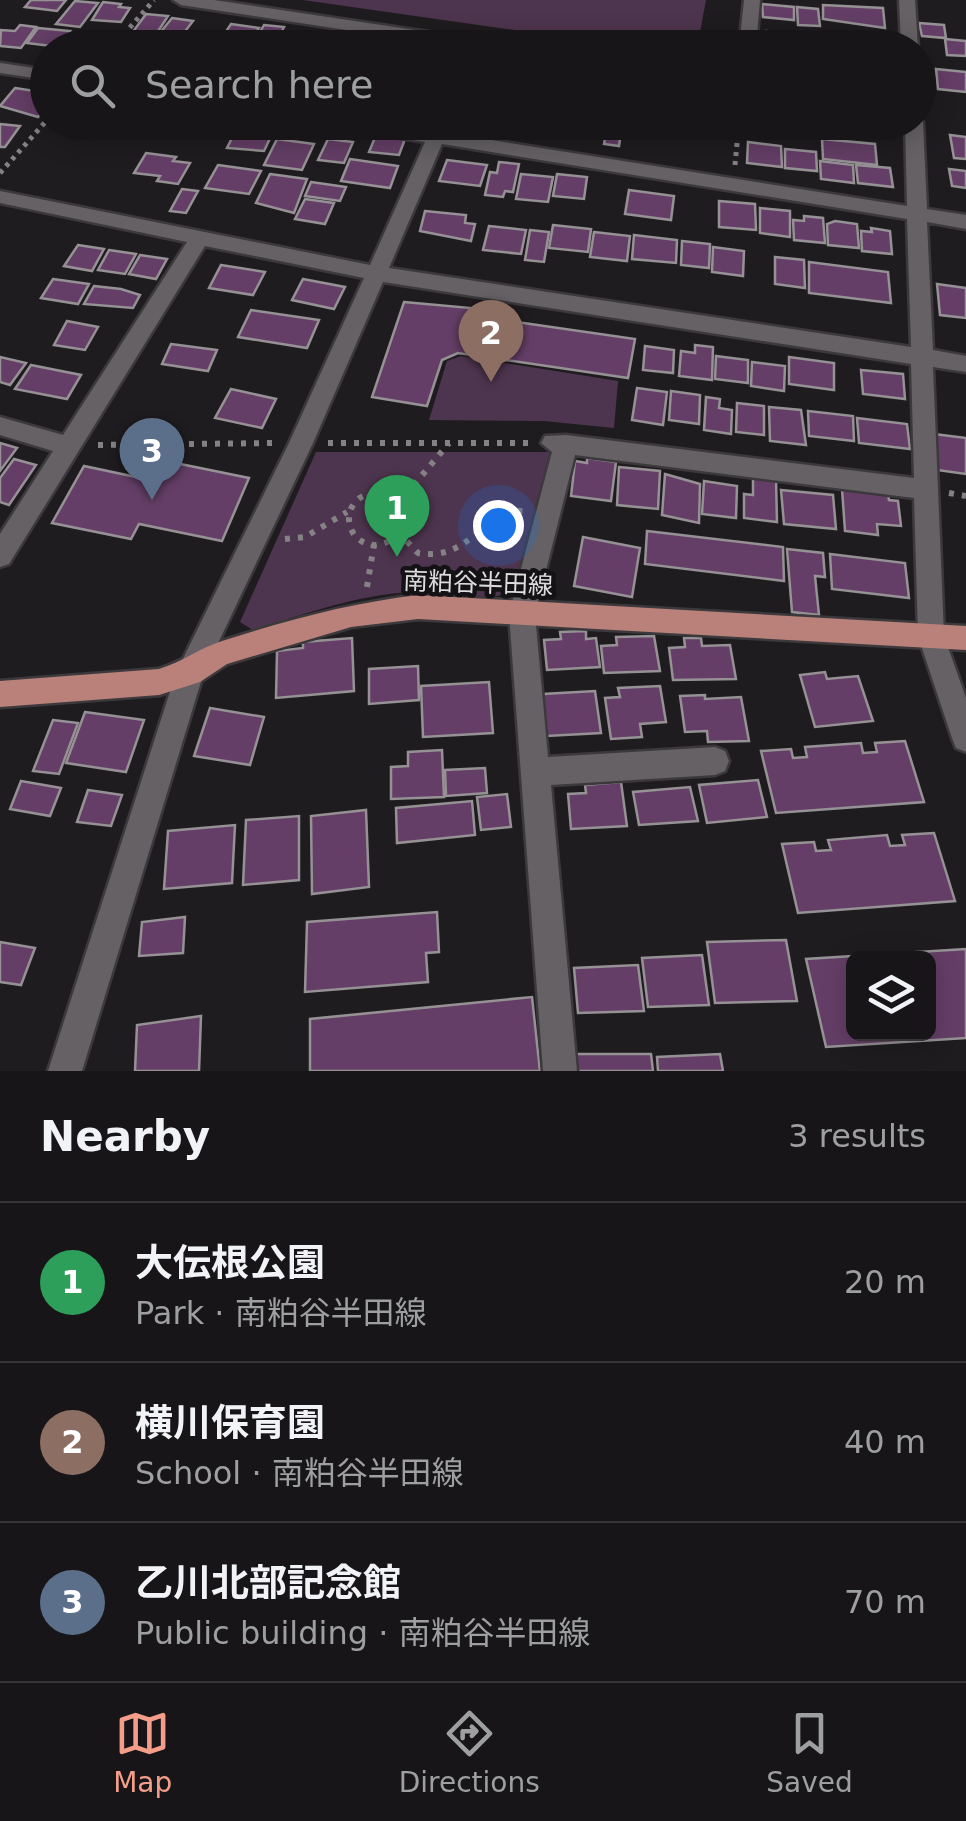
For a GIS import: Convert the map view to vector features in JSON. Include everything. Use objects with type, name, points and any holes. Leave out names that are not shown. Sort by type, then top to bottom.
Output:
[{"type":"main road","name":"南粕谷半田線","points":[[0,694],[159,682],[190,673],[220,654],[363,613],[418,607],[966,638]]},
{"type":"street","points":[[181,0],[375,30]]},
{"type":"street","points":[[749,30],[752,0]]},
{"type":"street","points":[[907,0],[909,30]]},
{"type":"street","points":[[0,68],[30,73]]},
{"type":"street","points":[[65,1071],[190,673],[300,443],[435,140]]},
{"type":"street","points":[[492,140],[733,186],[966,222]]},
{"type":"street","points":[[915,140],[931,636],[966,738]]},
{"type":"street","points":[[0,197],[374,273],[966,364]]},
{"type":"street","points":[[0,556],[200,237]]},
{"type":"street","points":[[0,426],[66,446]]},
{"type":"street","points":[[560,1071],[522,614],[559,444],[924,489]]},
{"type":"street","points":[[535,772],[716,761]]},
{"type":"path","points":[[128,30],[154,0]]},
{"type":"path","points":[[0,174],[30,140]]},
{"type":"path","points":[[733,186],[738,140]]},
{"type":"path","points":[[392,498],[414,486],[449,442]]},
{"type":"path","points":[[269,542],[305,537],[347,512],[358,500],[375,494],[392,498],[403,510],[403,526],[392,539],[374,544],[356,540],[346,528],[347,512]]},
{"type":"path","points":[[398,532],[418,553],[430,556],[466,546],[508,507],[520,508],[534,526]]},
{"type":"path","points":[[363,613],[374,544]]},
{"type":"shaded area","points":[[303,0],[706,0],[700,30],[514,30]]},
{"type":"shaded area","points":[[461,356],[618,381],[614,428],[544,421],[429,420],[447,361]]},
{"type":"shaded area","points":[[316,452],[553,452],[517,589],[492,597],[425,592],[391,594],[331,606],[253,630],[240,622]]},
{"type":"building","points":[[31,0],[66,0],[57,11],[25,7]]},
{"type":"building","points":[[75,1],[98,3],[80,27],[56,24]]},
{"type":"building","points":[[103,2],[130,8],[121,22],[92,20]]},
{"type":"building","points":[[762,4],[794,7],[794,20],[763,17]]},
{"type":"building","points":[[823,5],[883,8],[885,28],[823,19]]},
{"type":"building","points":[[797,7],[818,9],[820,26],[798,25]]},
{"type":"building","points":[[146,14],[168,16],[159,30],[134,30]]},
{"type":"building","points":[[172,18],[193,21],[186,30],[162,30]]},
{"type":"building","points":[[919,23],[944,25],[946,38],[936,37],[936,30],[921,30]]},
{"type":"building","points":[[231,24],[259,28],[258,30],[227,30]]},
{"type":"building","points":[[20,25],[36,27],[30,30],[21,48],[0,46],[1,30],[15,31]]},
{"type":"building","points":[[264,25],[284,27],[282,30],[261,30]]},
{"type":"building","points":[[945,39],[966,41],[966,56],[947,55]]},
{"type":"building","points":[[936,69],[966,72],[966,92],[938,89]]},
{"type":"building","points":[[15,88],[30,90],[30,115],[0,106]]},
{"type":"building","points":[[0,124],[20,126],[5,147],[0,147]]},
{"type":"building","points":[[950,135],[966,137],[966,159],[954,158]]},
{"type":"building","points":[[231,140],[269,140],[264,151],[227,148]]},
{"type":"building","points":[[276,140],[314,144],[302,170],[264,165]]},
{"type":"building","points":[[328,140],[353,142],[344,163],[318,160]]},
{"type":"building","points":[[374,140],[405,140],[399,155],[369,152]]},
{"type":"building","points":[[605,140],[620,140],[619,146],[604,144]]},
{"type":"building","points":[[822,140],[875,144],[877,165],[823,159]]},
{"type":"building","points":[[748,142],[781,146],[782,167],[747,163]]},
{"type":"building","points":[[785,149],[816,152],[817,171],[785,168]]},
{"type":"building","points":[[146,153],[190,163],[178,184],[157,181],[160,176],[134,173]]},
{"type":"building","points":[[350,159],[398,166],[390,188],[341,181]]},
{"type":"building","points":[[447,160],[487,165],[480,186],[439,181]]},
{"type":"building","points":[[820,161],[853,165],[854,183],[821,179]]},
{"type":"building","points":[[499,162],[519,164],[513,192],[505,191],[503,197],[485,195],[490,172],[497,173]]},
{"type":"building","points":[[218,165],[261,171],[249,194],[205,188]]},
{"type":"building","points":[[856,165],[890,168],[893,187],[858,183]]},
{"type":"building","points":[[949,169],[966,171],[966,188],[952,186]]},
{"type":"building","points":[[270,174],[307,179],[294,213],[256,203]]},
{"type":"building","points":[[521,174],[553,177],[548,202],[516,199]]},
{"type":"building","points":[[557,174],[587,177],[584,199],[553,196]]},
{"type":"building","points":[[311,182],[346,187],[340,201],[305,196]]},
{"type":"building","points":[[182,189],[198,191],[186,213],[170,211]]},
{"type":"building","points":[[629,190],[674,196],[671,220],[625,214]]},
{"type":"building","points":[[305,199],[334,203],[325,224],[295,219]]},
{"type":"building","points":[[719,201],[755,204],[756,230],[719,227]]},
{"type":"building","points":[[760,208],[790,211],[790,237],[760,233]]},
{"type":"building","points":[[425,211],[466,215],[465,223],[475,224],[471,241],[420,231]]},
{"type":"building","points":[[804,216],[823,218],[825,243],[794,240],[793,220],[804,221]]},
{"type":"building","points":[[827,224],[857,224],[859,248],[828,245]]},
{"type":"building","points":[[553,225],[591,229],[588,252],[549,248]]},
{"type":"building","points":[[489,226],[526,230],[521,254],[483,250]]},
{"type":"building","points":[[871,228],[890,231],[892,254],[862,251],[861,231],[872,232]]},
{"type":"building","points":[[530,230],[549,232],[544,262],[525,260]]},
{"type":"building","points":[[594,232],[630,236],[627,261],[590,257]]},
{"type":"building","points":[[634,235],[677,240],[676,263],[632,259]]},
{"type":"building","points":[[682,241],[710,244],[709,268],[681,265]]},
{"type":"building","points":[[78,245],[104,249],[92,271],[64,266]]},
{"type":"building","points":[[713,247],[744,251],[743,276],[712,272]]},
{"type":"building","points":[[109,250],[136,254],[125,274],[98,270]]},
{"type":"building","points":[[140,255],[167,259],[156,279],[129,274]]},
{"type":"building","points":[[775,257],[804,260],[805,288],[775,284]]},
{"type":"building","points":[[809,262],[888,272],[891,303],[809,293]]},
{"type":"building","points":[[221,265],[265,272],[253,295],[209,288]]},
{"type":"building","points":[[53,279],[89,284],[78,304],[41,298]]},
{"type":"building","points":[[303,279],[345,287],[334,309],[292,300]]},
{"type":"building","points":[[937,284],[966,288],[966,318],[940,315]]},
{"type":"building","points":[[94,286],[140,295],[133,308],[84,304]]},
{"type":"building","points":[[404,302],[471,308],[469,315],[635,339],[628,378],[458,353],[442,360],[427,406],[372,397]]},
{"type":"building","points":[[251,310],[319,320],[307,348],[238,337]]},
{"type":"building","points":[[67,321],[98,327],[85,350],[54,345]]},
{"type":"building","points":[[171,344],[217,350],[208,371],[162,364]]},
{"type":"building","points":[[695,345],[713,347],[712,380],[679,376],[681,351],[695,353]]},
{"type":"building","points":[[645,346],[674,350],[673,373],[643,370]]},
{"type":"building","points":[[716,356],[748,360],[748,383],[715,379]]},
{"type":"building","points":[[0,357],[26,363],[10,385],[0,382]]},
{"type":"building","points":[[789,357],[834,363],[834,390],[789,384]]},
{"type":"building","points":[[752,362],[785,366],[784,391],[751,386]]},
{"type":"building","points":[[31,365],[81,375],[67,399],[15,389]]},
{"type":"building","points":[[861,370],[903,374],[905,399],[863,394]]},
{"type":"building","points":[[637,388],[667,392],[663,425],[632,420]]},
{"type":"building","points":[[231,389],[276,399],[262,428],[215,418]]},
{"type":"building","points":[[671,391],[700,395],[699,424],[669,420]]},
{"type":"building","points":[[706,397],[720,399],[719,408],[732,410],[731,434],[704,430]]},
{"type":"building","points":[[737,403],[764,406],[764,435],[736,432]]},
{"type":"building","points":[[769,407],[801,410],[806,445],[770,441]]},
{"type":"building","points":[[808,411],[853,416],[854,441],[809,436]]},
{"type":"building","points":[[857,418],[907,424],[910,449],[859,443]]},
{"type":"building","points":[[934,434],[966,438],[966,474],[937,470]]},
{"type":"building","points":[[0,443],[17,448],[0,471]]},
{"type":"building","points":[[146,457],[249,478],[222,541],[139,524],[131,539],[52,523],[84,466],[136,477]]},
{"type":"building","points":[[587,458],[616,462],[611,501],[571,496],[575,461],[587,463]]},
{"type":"building","points":[[14,459],[36,465],[9,505],[0,502],[0,478]]},
{"type":"building","points":[[619,467],[660,471],[658,509],[617,505]]},
{"type":"building","points":[[665,474],[700,484],[699,523],[662,515]]},
{"type":"building","points":[[753,476],[776,479],[777,522],[744,518],[744,494],[753,495]]},
{"type":"building","points":[[704,481],[737,486],[736,518],[702,514]]},
{"type":"building","points":[[842,489],[888,494],[889,500],[898,501],[901,526],[877,524],[878,535],[845,531]]},
{"type":"building","points":[[781,490],[833,495],[836,529],[784,524]]},
{"type":"building","points":[[647,531],[783,547],[784,581],[645,564]]},
{"type":"building","points":[[583,537],[640,548],[632,597],[574,586]]},
{"type":"building","points":[[787,549],[823,553],[825,577],[815,576],[819,615],[792,612]]},
{"type":"building","points":[[830,554],[905,563],[909,598],[832,589]]},
{"type":"building","points":[[586,631],[586,639],[596,638],[600,667],[547,670],[544,640],[561,639],[560,632]]},
{"type":"building","points":[[654,636],[660,671],[604,673],[601,646],[617,645],[616,637]]},
{"type":"building","points":[[352,638],[354,691],[276,698],[277,651],[303,648],[303,642]]},
{"type":"building","points":[[684,638],[701,638],[702,646],[730,645],[736,679],[673,680],[669,648],[685,647]]},
{"type":"building","points":[[418,666],[419,700],[369,704],[369,669]]},
{"type":"building","points":[[825,672],[827,679],[858,676],[873,721],[815,727],[800,675]]},
{"type":"building","points":[[489,682],[493,733],[423,737],[421,686]]},
{"type":"building","points":[[660,686],[666,722],[640,724],[642,737],[611,739],[605,698],[620,697],[618,688]]},
{"type":"building","points":[[595,691],[601,733],[547,736],[543,694]]},
{"type":"building","points":[[705,695],[705,699],[741,697],[749,741],[708,742],[707,731],[685,732],[680,696]]},
{"type":"building","points":[[210,708],[264,717],[250,765],[194,756]]},
{"type":"building","points":[[85,712],[144,720],[126,772],[66,763]]},
{"type":"building","points":[[53,720],[78,723],[59,774],[33,771]]},
{"type":"building","points":[[905,741],[924,802],[776,813],[761,751],[791,749],[793,758],[807,757],[805,747],[861,743],[863,753],[877,752],[875,743]]},
{"type":"building","points":[[442,750],[444,797],[391,799],[391,767],[408,766],[408,752]]},
{"type":"building","points":[[485,768],[487,793],[446,796],[445,770]]},
{"type":"building","points":[[758,780],[767,817],[707,823],[699,785]]},
{"type":"building","points":[[21,781],[61,788],[50,816],[10,809]]},
{"type":"building","points":[[621,782],[627,826],[571,829],[568,794],[586,793],[585,785]]},
{"type":"building","points":[[690,787],[698,821],[639,825],[633,792]]},
{"type":"building","points":[[88,790],[122,795],[111,826],[77,822]]},
{"type":"building","points":[[507,794],[511,827],[481,830],[477,797]]},
{"type":"building","points":[[472,801],[475,835],[397,843],[396,808]]},
{"type":"building","points":[[366,810],[369,887],[312,894],[311,816]]},
{"type":"building","points":[[299,816],[299,880],[243,885],[246,820]]},
{"type":"building","points":[[235,825],[232,883],[164,889],[168,831]]},
{"type":"building","points":[[934,833],[955,901],[798,913],[782,844],[814,842],[816,851],[831,850],[828,840],[887,835],[890,846],[905,845],[902,835]]},
{"type":"building","points":[[437,912],[439,952],[426,953],[428,982],[305,992],[307,922]]},
{"type":"building","points":[[185,917],[183,953],[139,956],[142,922]]},
{"type":"building","points":[[786,940],[797,1001],[715,1003],[707,942]]},
{"type":"building","points":[[0,942],[35,948],[21,985],[0,982]]},
{"type":"building","points":[[966,949],[966,1038],[936,1040],[934,951]]},
{"type":"building","points":[[702,955],[709,1005],[648,1007],[642,958]]},
{"type":"building","points":[[846,956],[846,1041],[919,1041],[826,1047],[806,959]]},
{"type":"building","points":[[638,965],[644,1011],[578,1013],[574,968]]},
{"type":"building","points":[[532,997],[540,1071],[310,1071],[310,1019]]},
{"type":"building","points":[[201,1016],[199,1071],[135,1071],[137,1025]]},
{"type":"building","points":[[575,1054],[651,1054],[653,1071],[576,1071]]},
{"type":"building","points":[[720,1054],[723,1071],[658,1071],[657,1057]]},
{"type":"place","name":"横川保育園","points":[[491,382]]},
{"type":"place","name":"乙川北部記念館","points":[[152,500]]},
{"type":"place","name":"大伝根公園","points":[[397,557]]}]
